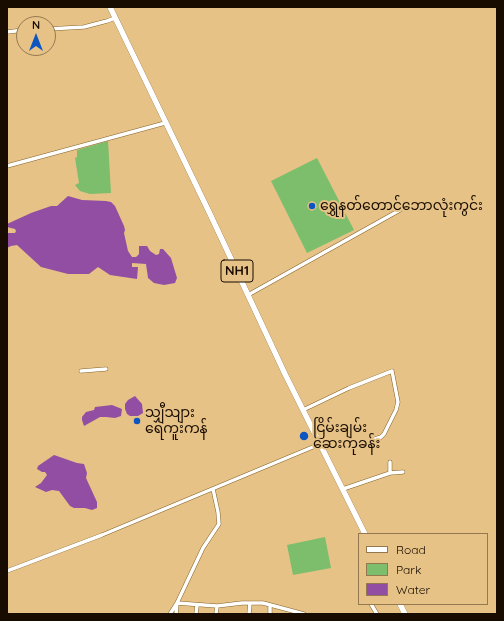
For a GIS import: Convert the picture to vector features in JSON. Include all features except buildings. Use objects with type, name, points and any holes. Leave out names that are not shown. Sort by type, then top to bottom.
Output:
[{"type":"highway","name":"NH1","points":[[110,7],[363,532]]},
{"type":"highway","points":[[400,605],[405,614]]},
{"type":"street","points":[[56,29],[84,27],[115,18]]},
{"type":"street","points":[[7,166],[166,123]]},
{"type":"street","points":[[248,295],[400,210]]},
{"type":"street","points":[[81,371],[106,369]]},
{"type":"street","points":[[303,410],[349,388],[392,371],[398,402],[396,410],[384,434],[381,437],[372,440]]},
{"type":"street","points":[[7,571],[213,489],[320,444]]},
{"type":"street","points":[[390,462],[390,473]]},
{"type":"street","points":[[343,489],[390,473],[404,472]]},
{"type":"street","points":[[170,614],[177,603],[203,548],[219,524],[213,489]]},
{"type":"street","points":[[177,603],[217,606],[250,603],[270,605],[290,612],[304,614]]},
{"type":"street","points":[[176,614],[177,603]]},
{"type":"street","points":[[250,603],[250,614]]},
{"type":"street","points":[[196,614],[197,605]]},
{"type":"street","points":[[270,605],[270,614]]},
{"type":"street","points":[[372,605],[377,614]]},
{"type":"street","points":[[216,614],[217,606]]},
{"type":"green space","points":[[108,141],[111,193],[90,194],[80,191],[75,185],[79,183],[75,158],[77,157],[77,150]]},
{"type":"green space","name":"ရွှေနတ်တောင်ဘောလုံးကွင်း","points":[[317,158],[354,230],[307,253],[271,181]]},
{"type":"green space","points":[[325,537],[331,568],[293,575],[287,545]]},
{"type":"water","points":[[68,196],[82,200],[111,202],[115,206],[124,226],[128,251],[132,257],[136,257],[139,254],[139,246],[147,246],[150,251],[156,255],[159,254],[160,249],[163,249],[171,258],[177,278],[175,283],[164,285],[154,283],[148,278],[146,264],[132,263],[132,267],[138,267],[137,279],[110,275],[98,267],[89,274],[68,274],[41,267],[17,245],[7,248],[7,233],[15,233],[16,231],[15,229],[7,227],[7,224],[31,213],[51,206],[57,206]]},
{"type":"water","points":[[135,396],[142,404],[143,413],[138,416],[130,416],[127,414],[125,404],[128,400]]},
{"type":"water","points":[[112,405],[122,409],[121,416],[115,418],[100,417],[84,426],[82,417],[86,412],[94,410],[95,407]]},
{"type":"water","points":[[54,455],[84,464],[87,473],[86,478],[97,502],[97,508],[92,510],[85,508],[74,508],[70,506],[59,491],[52,490],[46,492],[35,487],[41,483],[47,475],[45,472],[37,469],[38,466]]},
{"type":"place","name":"ရွှေနတ်တောင်ဘောလုံးကွင်း","points":[[312,206]]},
{"type":"place","name":"သျှီသျား ရေကူးကန်","points":[[137,421]]},
{"type":"place","name":"ငြိမ်းချမ်း ဆေးကုခန်း","points":[[304,436]]}]
